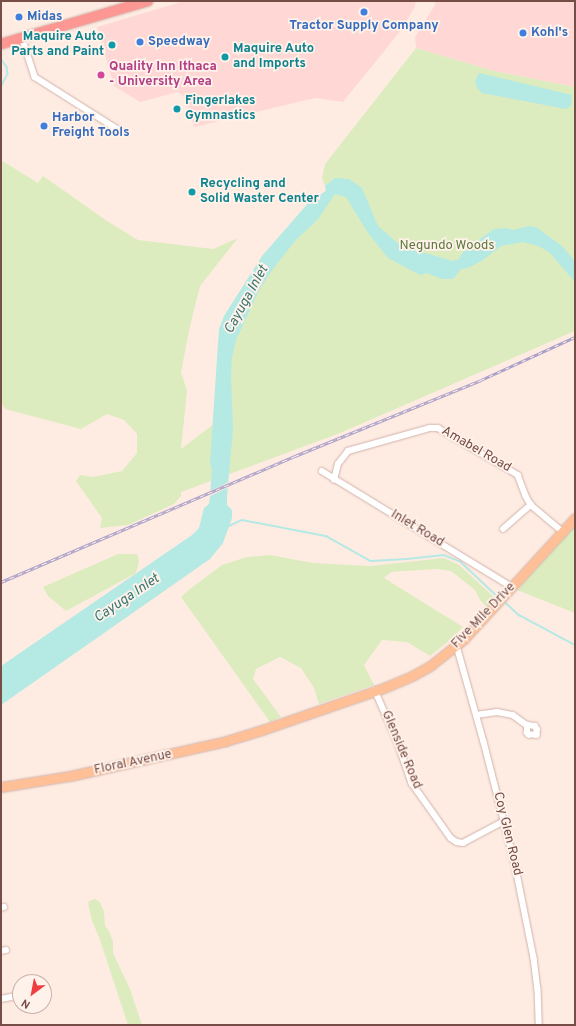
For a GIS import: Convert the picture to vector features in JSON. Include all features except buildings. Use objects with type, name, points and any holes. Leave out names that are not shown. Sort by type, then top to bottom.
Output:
[{"type":"highway","points":[[1,44],[148,1]]},
{"type":"main road","name":"Five Mile Drive","points":[[262,730],[412,676],[430,666],[457,646],[575,518]]},
{"type":"main road","name":"Floral Avenue","points":[[1,787],[105,769],[182,752],[262,730]]},
{"type":"street","points":[[22,37],[35,77],[122,132]]},
{"type":"street","name":"Amabel Road","points":[[334,480],[338,464],[348,451],[430,428],[438,428],[518,475],[531,505],[562,531]]},
{"type":"street","name":"Inlet Road","points":[[322,471],[334,480],[512,587]]},
{"type":"street","points":[[504,529],[531,505]]},
{"type":"street","name":"Coy Glen Road","points":[[457,646],[516,868],[534,958],[538,989],[539,1025]]},
{"type":"street","name":"Glenside Road","points":[[375,690],[397,740],[412,783],[452,838],[457,842],[463,843],[504,821]]},
{"type":"street","points":[[476,715],[485,713],[506,713],[519,718],[528,725]]},
{"type":"street","points":[[1,999],[12,997]]},
{"type":"shaded area","points":[[184,1],[416,1],[414,8],[402,29],[343,102],[315,98],[194,127],[186,98],[178,92],[140,102],[114,86],[97,27]]},
{"type":"shaded area","points":[[435,1],[575,1],[575,87],[494,71],[416,48],[415,37],[435,5]]},
{"type":"green space","name":"Negundo Woods","points":[[416,48],[494,71],[575,87],[575,331],[340,433],[181,492],[181,496],[174,504],[128,525],[100,528],[102,518],[76,481],[80,475],[93,477],[122,471],[137,453],[137,434],[124,420],[107,414],[81,429],[5,409],[1,402],[1,160],[38,183],[43,176],[107,221],[138,240],[213,249],[238,238],[200,286],[181,372],[187,391],[181,449],[223,417],[226,335],[297,228],[335,178],[325,186],[322,178],[325,164]]},
{"type":"green space","points":[[575,525],[575,613],[517,590]]},
{"type":"green space","points":[[118,554],[137,554],[139,562],[136,573],[66,611],[48,596],[43,587]]},
{"type":"green space","points":[[270,555],[313,563],[370,566],[444,558],[459,565],[495,598],[487,607],[480,600],[475,590],[451,571],[437,569],[391,572],[384,578],[463,627],[430,656],[407,642],[382,640],[364,665],[374,685],[319,704],[314,688],[301,668],[280,657],[256,669],[253,679],[281,717],[270,722],[181,597],[222,565],[247,557]]},
{"type":"green space","points":[[95,899],[100,902],[104,912],[105,926],[109,931],[113,942],[113,953],[130,989],[142,1025],[128,1025],[99,937],[92,921],[88,904],[89,901]]},
{"type":"water","points":[[479,73],[572,95],[571,106],[566,109],[482,93],[477,88],[475,81]]},
{"type":"water","name":"Cayuga Inlet","points":[[335,178],[349,179],[362,188],[378,226],[401,246],[453,261],[459,259],[463,252],[471,248],[477,241],[494,229],[506,228],[513,230],[529,226],[536,227],[562,246],[573,259],[575,264],[575,282],[549,252],[538,246],[523,242],[501,246],[483,260],[468,268],[461,269],[453,279],[442,279],[427,273],[420,275],[388,258],[368,233],[346,197],[335,194],[318,219],[295,241],[273,269],[259,290],[236,340],[232,357],[231,377],[233,429],[227,496],[227,505],[232,510],[232,518],[223,543],[210,559],[1,705],[1,666],[192,535],[199,528],[204,508],[209,504],[210,496],[212,470],[210,462],[219,329],[224,316],[262,256],[310,201],[326,191],[325,186]]},
{"type":"pier","points":[[229,482],[229,487],[210,496],[210,491]]},
{"type":"waterway","points":[[1,59],[7,67],[8,74],[1,88]]},
{"type":"waterway","points":[[229,526],[242,520],[326,536],[371,561],[444,555],[461,562],[495,594]]},
{"type":"waterway","points":[[506,603],[519,615],[575,645]]},
{"type":"railway","points":[[1,582],[295,456],[481,380],[575,337]]},
{"type":"place","name":"Tractor Supply Company","points":[[364,12]]},
{"type":"place","name":"Midas","points":[[19,17]]},
{"type":"place","name":"Kohl's","points":[[523,33]]},
{"type":"place","name":"Speedway","points":[[140,42]]},
{"type":"place","name":"Maquire Auto Parts and Paint","points":[[112,45]]},
{"type":"place","name":"Maquire Auto and Imports","points":[[225,57]]},
{"type":"place","name":"Quality Inn Ithaca - University Area","points":[[101,75]]},
{"type":"place","name":"Fingerlakes Gymnastics","points":[[177,109]]},
{"type":"place","name":"Harbor Freight Tools","points":[[44,126]]},
{"type":"place","name":"Recycling and Solid Waster Center","points":[[192,192]]}]
